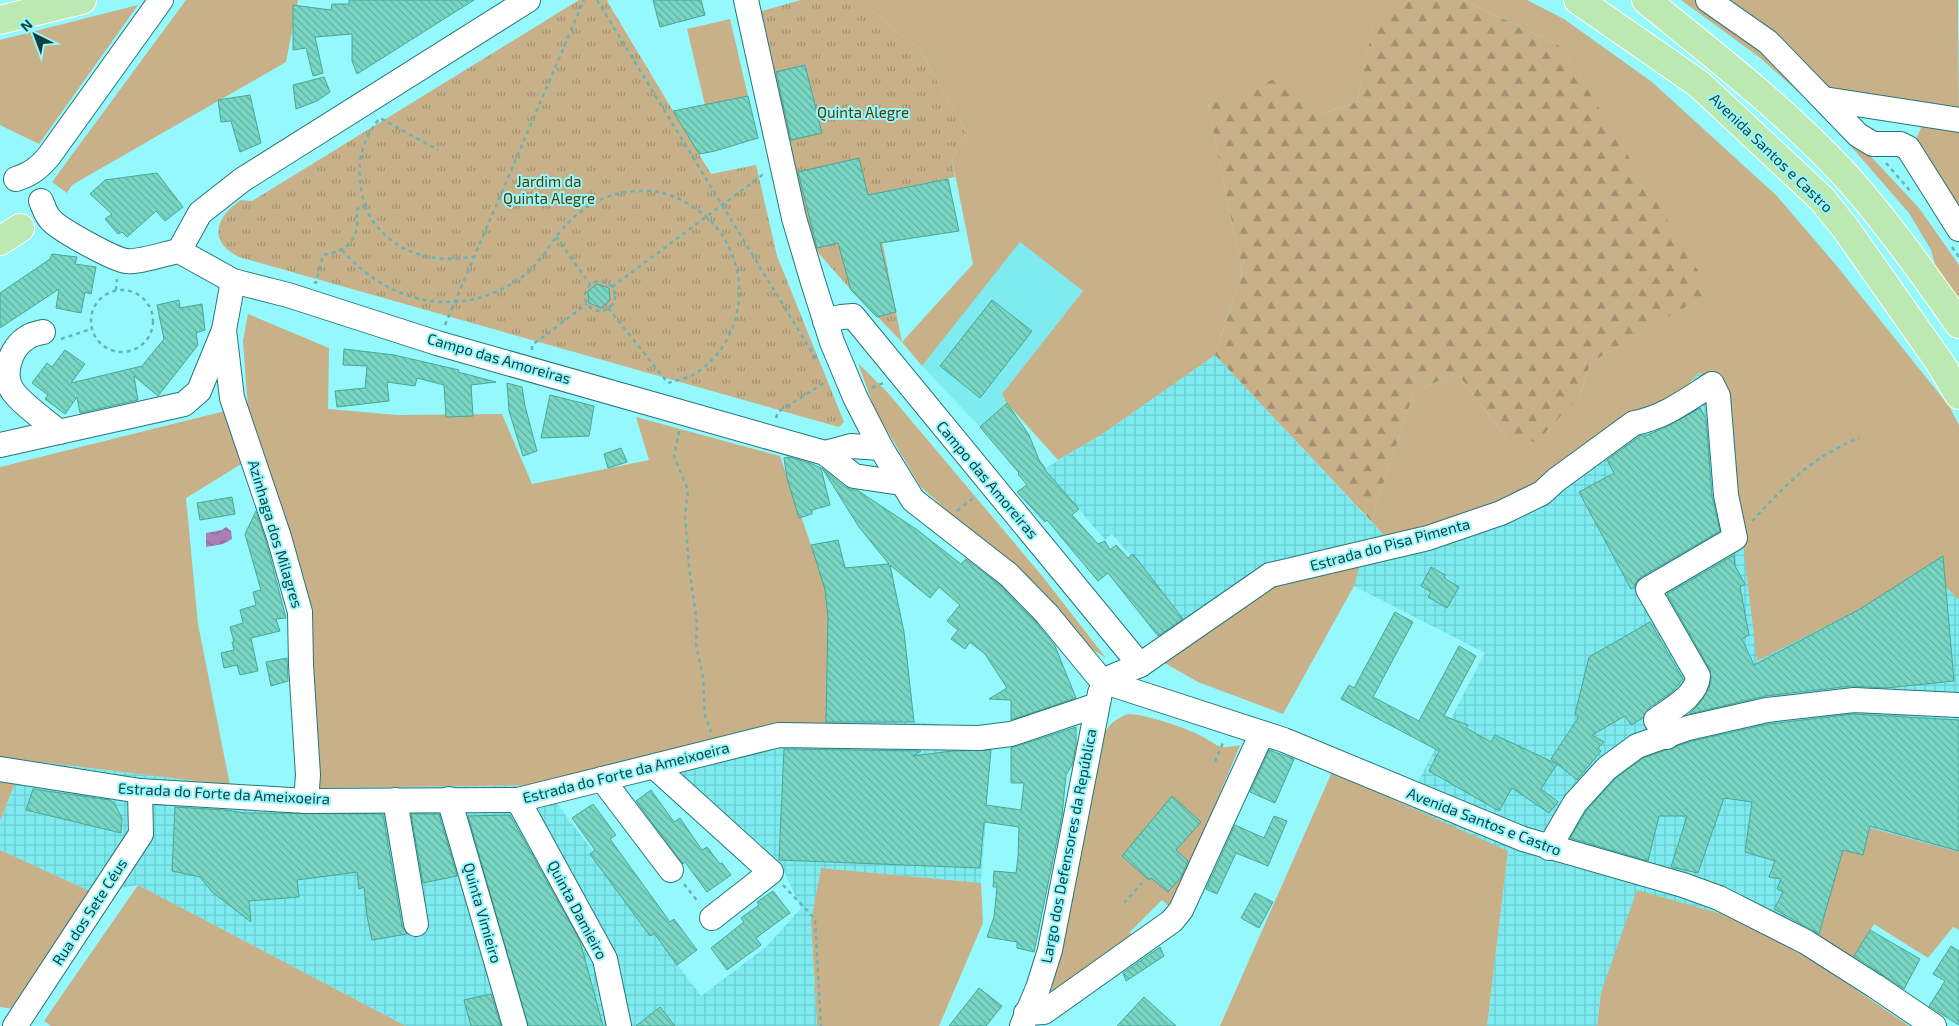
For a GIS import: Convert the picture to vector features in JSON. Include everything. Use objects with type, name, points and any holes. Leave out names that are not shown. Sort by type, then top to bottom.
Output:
[{"type":"main road","points":[[0,20],[82,0]]},
{"type":"main road","name":"Avenida Santos e Castro","points":[[1578,0],[1699,84],[1822,199],[1846,229],[1940,363],[1959,394]]},
{"type":"main road","points":[[1646,0],[1768,99],[1845,175],[1899,238],[1959,324]]},
{"type":"street","points":[[6,181],[29,175],[38,169],[161,0]]},
{"type":"street","points":[[6,181],[30,182],[52,221],[65,231],[118,258],[128,262],[179,251],[200,213],[242,180],[528,0]]},
{"type":"street","points":[[746,0],[794,218],[825,321],[855,397],[881,448],[913,500],[1009,576],[1046,613],[1102,681]]},
{"type":"street","points":[[1708,0],[1768,42],[1858,135],[1873,144],[1900,144],[1908,148],[1959,229]]},
{"type":"street","points":[[1824,99],[1959,120]]},
{"type":"street","points":[[1908,148],[1919,113]]},
{"type":"street","points":[[12,229],[38,216],[40,176],[49,156]]},
{"type":"street","points":[[12,229],[46,226],[65,231]]},
{"type":"street","name":"Campo das Amoreiras","points":[[179,251],[233,281],[288,295],[437,342],[684,411],[825,453],[854,476],[902,483]]},
{"type":"street","points":[[0,445],[184,404],[199,391],[224,330],[233,281]]},
{"type":"street","name":"Campo das Amoreiras","points":[[825,321],[853,316],[1140,665]]},
{"type":"street","name":"Azinhaga dos Milagres","points":[[224,330],[232,398],[279,536],[300,612],[301,665],[308,775],[306,800]]},
{"type":"street","points":[[43,332],[28,337],[17,346],[10,360],[8,374],[14,394],[59,432]]},
{"type":"street","name":"Estrada do Pisa Pimenta","points":[[1102,681],[1140,665],[1270,575],[1428,538],[1500,513],[1542,494],[1556,480],[1634,423],[1648,420],[1681,404],[1712,384],[1718,396],[1726,495],[1735,538]]},
{"type":"street","points":[[825,453],[851,446],[881,448]]},
{"type":"street","points":[[1667,737],[1656,720],[1693,691],[1698,684],[1698,676],[1648,589],[1735,538]]},
{"type":"street","name":"Largo dos Defensores da República","points":[[1024,1020],[1038,988],[1050,950],[1102,681]]},
{"type":"street","name":"Avenida Santos e Castro","points":[[1102,681],[1284,740],[1523,839],[1682,885],[1719,898],[1806,942],[1934,1026]]},
{"type":"street","points":[[1549,848],[1575,803],[1607,768],[1637,746],[1688,728],[1767,710],[1845,701],[1959,705]]},
{"type":"street","name":"Estrada do Forte da Ameixoeira","points":[[0,768],[140,791],[306,800],[518,800],[655,767],[677,759],[717,749],[780,735],[979,738],[1011,734],[1097,705]]},
{"type":"street","name":"Largo dos Defensores da República","points":[[1024,1020],[1044,1012],[1172,921],[1181,910],[1262,734]]},
{"type":"street","points":[[655,767],[771,872],[712,918]]},
{"type":"street","points":[[602,779],[671,870]]},
{"type":"street","name":"Rua dos Sete Céus","points":[[17,1022],[141,834],[140,791]]},
{"type":"street","name":"Quinta Vimieiro","points":[[449,799],[515,1026]]},
{"type":"street","points":[[395,800],[416,924]]},
{"type":"street","name":"Quinta Damieiro","points":[[518,800],[604,959],[619,1026]]},
{"type":"street","points":[[1005,1026],[1038,988]]},
{"type":"path","points":[[437,342],[476,256],[584,0]]},
{"type":"path","points":[[597,0],[819,364]]},
{"type":"path","points":[[438,150],[380,118],[367,136],[360,162],[360,192],[370,218],[380,230],[406,250],[420,256],[436,259],[451,260],[476,256]]},
{"type":"path","points":[[612,286],[761,176]]},
{"type":"path","points":[[342,250],[359,268],[396,291],[436,302],[456,302],[500,290],[522,277],[539,261],[571,219],[592,203],[615,194],[638,191],[657,192],[685,202],[706,217],[726,239],[734,257],[739,277],[740,295],[736,314],[728,337],[714,357],[695,374],[668,383],[608,308]]},
{"type":"path","points":[[309,281],[316,283],[323,255],[342,250],[351,242],[357,232],[356,210],[365,205]]},
{"type":"path","points":[[556,237],[590,284]]},
{"type":"path","points":[[601,280],[612,286],[615,298],[608,308],[598,311],[592,309],[587,304],[585,292],[590,284],[601,280]]},
{"type":"path","points":[[116,290],[127,290],[145,299],[151,308],[154,318],[149,338],[142,346],[133,351],[122,353],[112,352],[103,346],[95,339],[91,329],[90,319],[96,304],[107,294],[116,290]]},
{"type":"path","points":[[533,369],[532,344],[587,304]]},
{"type":"path","points":[[43,332],[55,341],[91,329]]},
{"type":"path","points":[[855,397],[900,374]]},
{"type":"path","points":[[770,436],[778,412],[829,380]]},
{"type":"path","points":[[684,411],[674,456],[688,490],[685,516],[689,567],[697,623],[696,644],[703,677],[705,716],[717,749]]},
{"type":"path","points":[[1735,538],[1783,486],[1814,462],[1859,438]]},
{"type":"path","points":[[943,524],[991,485]]},
{"type":"path","points":[[1215,762],[1232,724]]},
{"type":"path","points":[[671,870],[712,918]]},
{"type":"path","points":[[771,872],[815,918],[821,1026]]},
{"type":"path","points":[[1124,903],[1142,884]]},
{"type":"shaded area","points":[[1019,241],[1083,291],[1002,394],[1006,402],[980,427],[922,366]]},
{"type":"shaded area","points":[[1215,355],[1388,540],[1535,483],[1619,424],[1677,395],[1699,373],[1724,383],[1860,609],[1943,556],[1946,587],[1959,600],[1959,852],[1870,829],[1863,855],[1854,852],[1819,935],[1823,967],[1743,920],[1601,993],[1597,1026],[1487,1026],[1508,852],[1406,805],[1485,653],[1354,586],[1364,548],[1187,625],[1133,554],[1131,556],[1112,534],[1105,540],[1044,469],[1101,435]]},
{"type":"shaded area","points":[[838,540],[846,568],[890,563],[904,632],[914,722],[975,728],[991,747],[981,883],[821,868],[811,921],[817,1026],[406,1026],[138,885],[94,893],[0,850],[0,821],[24,760],[230,785],[313,788],[543,785],[701,996],[766,947],[801,908],[779,860],[671,769],[825,589],[811,545]]},
{"type":"green space","points":[[186,0],[298,0],[286,62],[72,185],[67,193],[52,182]]},
{"type":"green space","name":"Jardim da Quinta Alegre","points":[[579,0],[609,0],[607,1],[711,174],[756,165],[777,256],[844,422],[839,427],[239,257],[222,244],[219,236],[221,221],[232,207],[241,200],[252,201]]},
{"type":"green space","name":"Quinta Alegre","points":[[801,0],[859,0],[919,49],[967,133],[952,159],[955,177],[873,194],[902,342],[851,290],[814,248],[758,12]]},
{"type":"green space","points":[[859,0],[1412,0],[1374,21],[1357,102],[1322,114],[1208,105],[1242,272],[1215,355],[1101,435],[1058,460],[1006,402],[1002,394],[1083,291],[1020,242],[922,366],[902,342],[973,264],[952,159],[967,133],[919,49]]},
{"type":"green space","points":[[1412,0],[1464,0],[1562,47],[1711,292],[1590,363],[1580,396],[1536,442],[1507,439],[1457,373],[1414,392],[1371,521],[1215,355],[1242,272],[1208,106],[1284,75],[1322,114],[1357,102],[1374,20]]},
{"type":"green space","points":[[1464,0],[1527,0],[1564,19],[1652,82],[1777,196],[1836,265],[1949,406],[1959,425],[1959,600],[1946,587],[1943,556],[1860,609],[1757,661],[1724,383],[1699,373],[1677,395],[1619,424],[1535,483],[1484,512],[1388,540],[1371,521],[1414,392],[1457,373],[1507,439],[1580,396],[1590,363],[1710,292],[1562,47]]},
{"type":"green space","points":[[1681,0],[1697,0],[1777,56],[1919,208],[1959,265],[1959,305],[1937,273],[1931,250],[1909,213],[1841,135],[1802,95],[1759,57]]},
{"type":"green space","points":[[1717,0],[1958,0],[1959,115],[1827,94]]},
{"type":"green space","points":[[138,5],[39,144],[0,125],[0,40]]},
{"type":"green space","points":[[730,19],[748,96],[705,105],[687,29]]},
{"type":"green space","points":[[1922,126],[1959,126],[1959,220],[1915,141]]},
{"type":"green space","points":[[248,314],[329,348],[328,409],[397,415],[502,414],[532,484],[649,460],[636,417],[780,456],[825,589],[828,617],[826,725],[543,785],[313,788],[305,612],[249,421],[243,341]]},
{"type":"green space","points":[[858,363],[888,393],[1043,577],[1106,658],[1084,644],[1040,594],[920,486],[875,410]]},
{"type":"green space","points":[[225,411],[243,463],[186,498],[198,624],[230,785],[24,760],[0,821],[0,467]]},
{"type":"green space","points":[[1360,565],[1354,586],[1283,714],[1198,682],[1161,661],[1267,587]]},
{"type":"green space","points":[[1128,714],[1144,716],[1176,726],[1222,747],[1240,745],[1172,909],[1162,900],[1129,933],[1139,936],[1051,994],[1093,768],[1103,735],[1112,723]]},
{"type":"green space","points":[[1332,772],[1508,851],[1487,1026],[1220,1026]]},
{"type":"green space","points":[[1870,828],[1959,852],[1959,930],[1953,927],[1928,958],[1874,924],[1853,959],[1819,935],[1843,850],[1863,855]]},
{"type":"green space","points":[[0,850],[94,893],[15,1009],[0,1007]]},
{"type":"green space","points":[[821,868],[981,883],[983,923],[939,1026],[817,1026],[811,921]]},
{"type":"green space","points":[[138,885],[406,1026],[51,1026],[44,1021]]},
{"type":"green space","points":[[1637,890],[1743,920],[1823,967],[1909,1026],[1597,1026],[1601,993]]},
{"type":"water","points":[[226,527],[231,531],[232,539],[223,544],[206,547],[206,533],[222,530]]},
{"type":"building","points":[[349,0],[474,0],[357,74],[352,61],[352,34],[315,37],[323,73],[313,76],[306,48],[293,50],[293,5],[331,10],[332,4],[349,4]]},
{"type":"building","points":[[653,0],[701,0],[705,15],[660,27]]},
{"type":"building","points":[[805,65],[822,133],[791,140],[776,72]]},
{"type":"building","points":[[324,77],[330,92],[317,101],[296,109],[293,85]]},
{"type":"building","points":[[250,95],[261,143],[240,152],[231,121],[221,122],[218,100]]},
{"type":"building","points":[[748,96],[758,138],[715,151],[699,154],[673,111]]},
{"type":"building","points":[[859,158],[868,195],[948,179],[959,231],[880,243],[896,312],[877,317],[851,290],[838,243],[817,248],[798,172]]},
{"type":"building","points":[[157,173],[183,207],[165,221],[156,211],[127,237],[122,232],[118,234],[105,219],[112,214],[90,194],[105,180]]},
{"type":"building","points":[[52,254],[77,257],[75,264],[96,267],[91,294],[85,292],[81,313],[56,308],[59,289],[0,328],[0,293],[50,259]]},
{"type":"building","points":[[597,284],[609,288],[610,300],[601,308],[589,303],[588,291]]},
{"type":"building","points":[[179,300],[180,308],[202,304],[205,330],[196,333],[198,345],[158,396],[134,376],[138,400],[80,413],[77,397],[65,414],[45,399],[48,395],[32,383],[47,363],[52,367],[65,350],[85,364],[71,383],[142,366],[164,339],[157,305]]},
{"type":"building","points":[[992,300],[1032,331],[980,398],[940,366]]},
{"type":"building","points":[[344,349],[394,355],[459,370],[458,372],[496,382],[471,385],[473,416],[446,417],[444,385],[417,378],[415,386],[387,382],[389,401],[337,407],[335,391],[365,388],[367,366],[343,365]]},
{"type":"building","points":[[507,383],[522,387],[537,451],[523,456],[509,411]]},
{"type":"building","points":[[550,395],[594,406],[589,436],[541,438]]},
{"type":"building","points":[[1007,403],[1029,435],[1044,469],[1079,509],[1072,515],[1098,544],[1105,541],[1110,550],[1116,545],[1128,558],[1133,554],[1183,619],[1158,636],[1108,573],[1098,581],[1047,520],[1045,522],[1017,492],[1027,485],[980,427]]},
{"type":"building","points":[[1700,408],[1706,419],[1712,496],[1720,531],[1641,577],[1636,582],[1635,587],[1631,589],[1579,492],[1614,473],[1607,460],[1640,436],[1642,435],[1643,437],[1670,425]]},
{"type":"building","points":[[621,448],[627,462],[608,468],[604,454]]},
{"type":"building","points":[[789,457],[821,468],[830,505],[812,510],[812,514],[799,518],[787,478],[784,458]]},
{"type":"building","points":[[822,468],[845,487],[857,490],[916,529],[961,564],[966,559],[1000,585],[1036,622],[1055,646],[1076,698],[1011,720],[1011,700],[989,699],[1007,688],[985,654],[970,642],[965,649],[951,639],[958,630],[947,621],[960,605],[939,587],[930,598],[890,565],[904,632],[914,722],[826,722],[828,617],[825,589],[811,545],[838,540],[845,568],[889,564],[859,527]]},
{"type":"building","points":[[232,497],[235,514],[200,520],[197,503]]},
{"type":"building","points":[[256,511],[266,541],[286,618],[276,619],[280,631],[251,638],[258,671],[240,675],[237,665],[224,668],[221,653],[234,650],[230,627],[243,623],[240,610],[256,605],[253,592],[261,590],[245,534]]},
{"type":"building","points":[[1734,555],[1735,566],[1745,584],[1740,587],[1749,635],[1742,639],[1754,665],[1860,609],[1943,556],[1954,681],[1886,688],[1852,686],[1765,696],[1689,714],[1699,704],[1709,689],[1710,670],[1667,594]]},
{"type":"building","points":[[1431,567],[1445,575],[1444,578],[1459,587],[1447,608],[1428,597],[1431,592],[1421,586]]},
{"type":"building","points":[[1395,612],[1413,622],[1373,697],[1419,721],[1459,646],[1476,656],[1444,716],[1468,725],[1466,728],[1491,742],[1495,735],[1557,764],[1541,789],[1558,802],[1549,813],[1512,788],[1499,811],[1429,771],[1439,751],[1341,699],[1349,685],[1354,688]]},
{"type":"building","points":[[1650,622],[1683,679],[1673,691],[1648,709],[1643,718],[1631,725],[1625,716],[1592,735],[1604,742],[1598,748],[1601,751],[1577,780],[1551,759],[1578,718],[1575,714],[1589,657]]},
{"type":"building","points":[[287,658],[288,681],[271,686],[266,662]]},
{"type":"building","points":[[1854,714],[1959,720],[1959,851],[1870,826],[1863,855],[1843,850],[1819,934],[1774,909],[1783,892],[1777,889],[1781,879],[1769,877],[1775,861],[1745,852],[1752,802],[1724,798],[1698,873],[1671,867],[1687,816],[1659,816],[1648,861],[1570,838],[1586,811],[1616,778],[1643,758],[1692,741],[1769,724]]},
{"type":"building","points":[[1076,727],[1076,745],[1072,765],[1066,775],[1062,816],[1034,952],[1017,948],[1017,942],[987,937],[994,917],[997,887],[993,887],[994,871],[1016,873],[1019,827],[984,822],[980,868],[779,860],[784,749],[921,751],[913,756],[952,751],[991,750],[986,805],[1021,810],[1024,783],[1011,783],[1011,748]]},
{"type":"building","points":[[1269,750],[1294,759],[1275,803],[1250,792]]},
{"type":"building","points":[[33,789],[110,800],[114,803],[122,818],[121,833],[26,810]]},
{"type":"building","points":[[651,790],[674,822],[680,818],[702,850],[707,847],[731,875],[707,892],[685,862],[683,864],[636,801]]},
{"type":"building","points":[[1172,796],[1201,822],[1176,850],[1188,861],[1181,877],[1168,892],[1151,878],[1149,880],[1122,856]]},
{"type":"building","points":[[593,804],[616,835],[610,839],[670,922],[674,919],[697,950],[677,965],[654,933],[650,936],[590,854],[595,850],[572,818]]},
{"type":"building","points":[[175,807],[244,813],[383,814],[402,926],[407,934],[372,940],[364,887],[359,889],[357,872],[297,880],[299,897],[249,901],[251,922],[212,892],[200,877],[172,871]]},
{"type":"building","points":[[411,814],[439,814],[457,876],[423,883]]},
{"type":"building","points":[[510,815],[580,941],[603,1026],[528,1026],[468,816]]},
{"type":"building","points":[[1274,816],[1287,821],[1268,866],[1236,853],[1217,894],[1206,889],[1235,825],[1264,838]]},
{"type":"building","points":[[773,891],[790,913],[756,938],[761,945],[727,970],[711,948],[744,922],[741,918],[759,905],[757,902]]},
{"type":"building","points":[[1255,893],[1273,902],[1259,928],[1241,918]]},
{"type":"building","points":[[1870,930],[1920,959],[1904,989],[1854,956]]},
{"type":"building","points":[[1951,946],[1959,951],[1959,1025],[1929,1006],[1945,981],[1933,974]]},
{"type":"building","points":[[1160,947],[1164,956],[1126,981],[1123,973]]},
{"type":"building","points":[[979,988],[1002,1006],[986,1026],[949,1026]]},
{"type":"building","points":[[491,994],[501,1026],[471,1026],[464,1000]]},
{"type":"building","points":[[1144,997],[1176,1026],[1117,1026]]},
{"type":"building","points":[[660,1007],[675,1026],[636,1026]]}]
